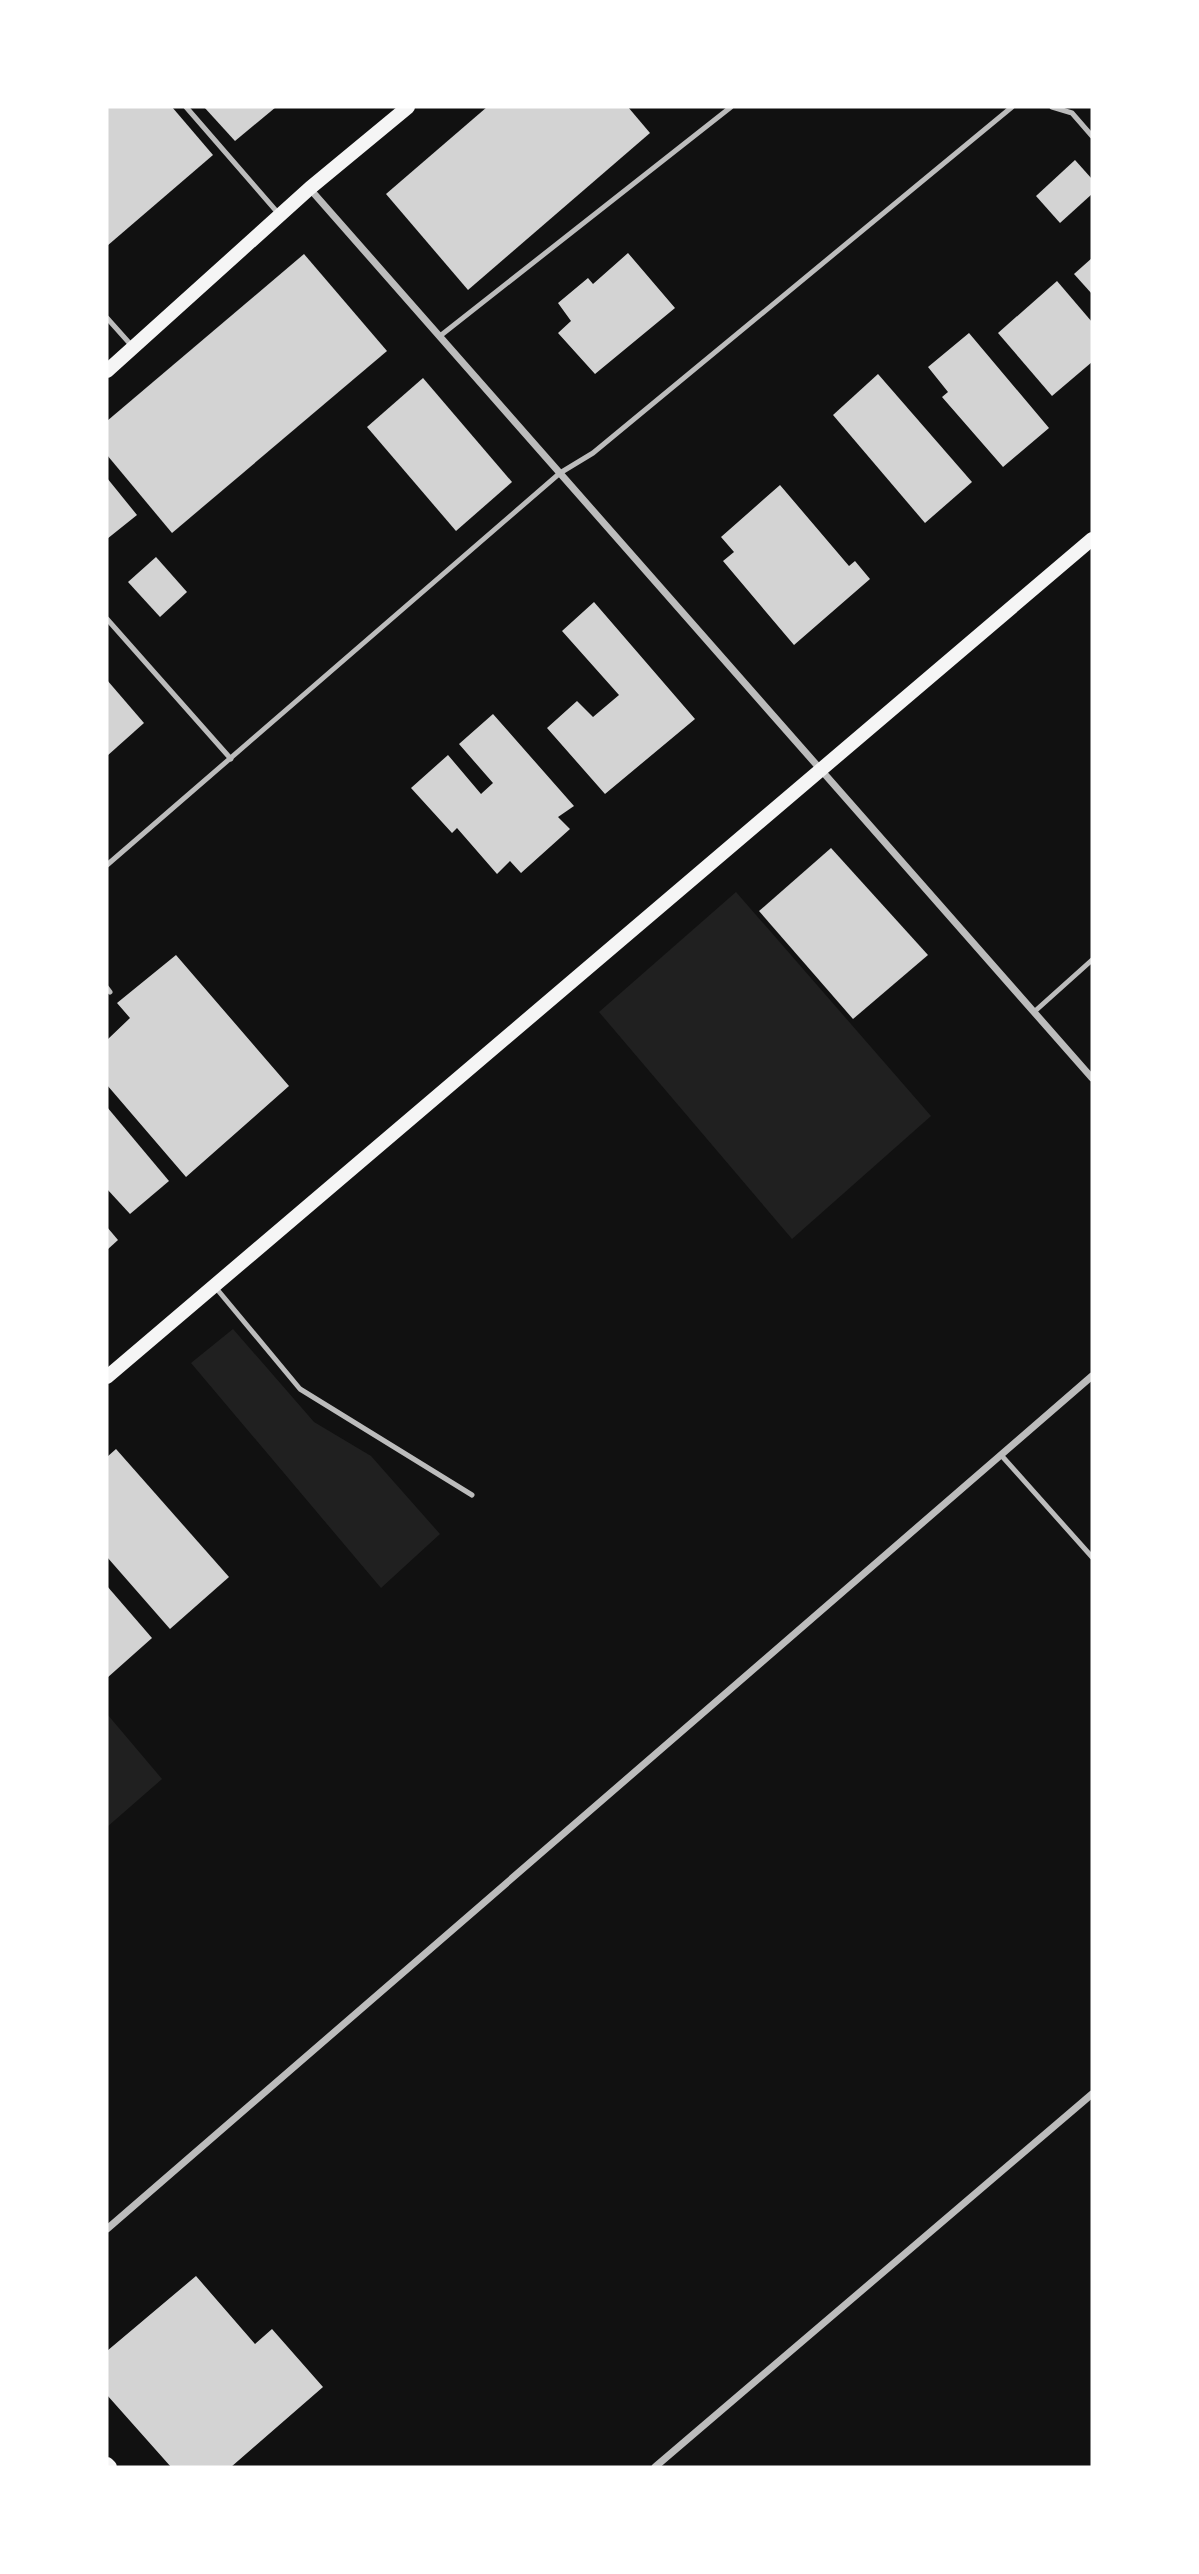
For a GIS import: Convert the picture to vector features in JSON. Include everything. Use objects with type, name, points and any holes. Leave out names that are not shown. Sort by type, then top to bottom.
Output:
[{"type":"main road","points":[[107,372],[310,188],[408,107]]},
{"type":"main road","points":[[107,1377],[1092,539]]},
{"type":"street","points":[[310,188],[1092,1078]]},
{"type":"street","points":[[107,2229],[1092,1376]]},
{"type":"street","points":[[655,2467],[1092,2094]]},
{"type":"lane","points":[[186,107],[281,215]]},
{"type":"lane","points":[[440,336],[732,107]]},
{"type":"lane","points":[[107,865],[560,473],[593,453],[1012,107]]},
{"type":"lane","points":[[1052,107],[1072,113],[1092,136]]},
{"type":"lane","points":[[107,318],[134,348]]},
{"type":"lane","points":[[107,620],[231,759]]},
{"type":"lane","points":[[1034,1012],[1092,960]]},
{"type":"lane","points":[[214,1286],[300,1389],[472,1495]]},
{"type":"lane","points":[[1001,1455],[1092,1558]]},
{"type":"shaded area","points":[[736,892],[931,1116],[792,1239],[599,1012]]},
{"type":"shaded area","points":[[233,1329],[314,1422],[371,1456],[440,1534],[381,1588],[191,1363]]},
{"type":"shaded area","points":[[107,1714],[162,1779],[107,1827]]},
{"type":"building","points":[[107,107],[172,107],[213,155],[107,246]]},
{"type":"building","points":[[204,107],[276,107],[235,141]]},
{"type":"building","points":[[487,107],[628,107],[650,133],[468,290],[386,194]]},
{"type":"building","points":[[1075,160],[1092,179],[1092,194],[1060,223],[1036,196]]},
{"type":"building","points":[[628,253],[675,308],[595,374],[558,333],[571,321],[558,303],[588,278],[593,284]]},
{"type":"building","points":[[304,254],[387,351],[172,533],[107,455],[107,421]]},
{"type":"building","points":[[1092,258],[1092,294],[1074,274]]},
{"type":"building","points":[[1057,281],[1092,322],[1092,362],[1052,396],[998,333]]},
{"type":"building","points":[[969,333],[1049,428],[1003,467],[942,397],[948,392],[928,367]]},
{"type":"building","points":[[878,374],[972,482],[925,523],[833,415]]},
{"type":"building","points":[[423,378],[512,482],[456,531],[367,427]]},
{"type":"building","points":[[107,478],[137,515],[107,539]]},
{"type":"building","points":[[780,485],[849,566],[855,561],[870,579],[794,645],[723,561],[734,552],[721,537]]},
{"type":"building","points":[[156,557],[187,592],[160,617],[128,582]]},
{"type":"building","points":[[594,602],[695,719],[605,794],[547,728],[577,701],[593,717],[619,695],[562,631]]},
{"type":"building","points":[[107,680],[144,723],[107,756]]},
{"type":"building","points":[[493,714],[574,806],[558,817],[570,829],[521,873],[510,861],[497,874],[457,828],[452,833],[411,788],[448,755],[481,794],[493,783],[459,744]]},
{"type":"building","points":[[831,848],[928,955],[853,1019],[759,911]]},
{"type":"building","points":[[176,955],[289,1086],[186,1177],[107,1085],[107,1040],[130,1018],[117,1003]]},
{"type":"building","points":[[107,1107],[169,1181],[130,1214],[107,1189]]},
{"type":"building","points":[[107,1227],[118,1240],[107,1250]]},
{"type":"building","points":[[116,1449],[229,1577],[170,1629],[107,1557],[107,1457]]},
{"type":"building","points":[[107,1586],[152,1638],[107,1678]]},
{"type":"building","points":[[196,2276],[255,2344],[272,2329],[323,2387],[231,2467],[171,2467],[107,2395],[107,2351]]}]
